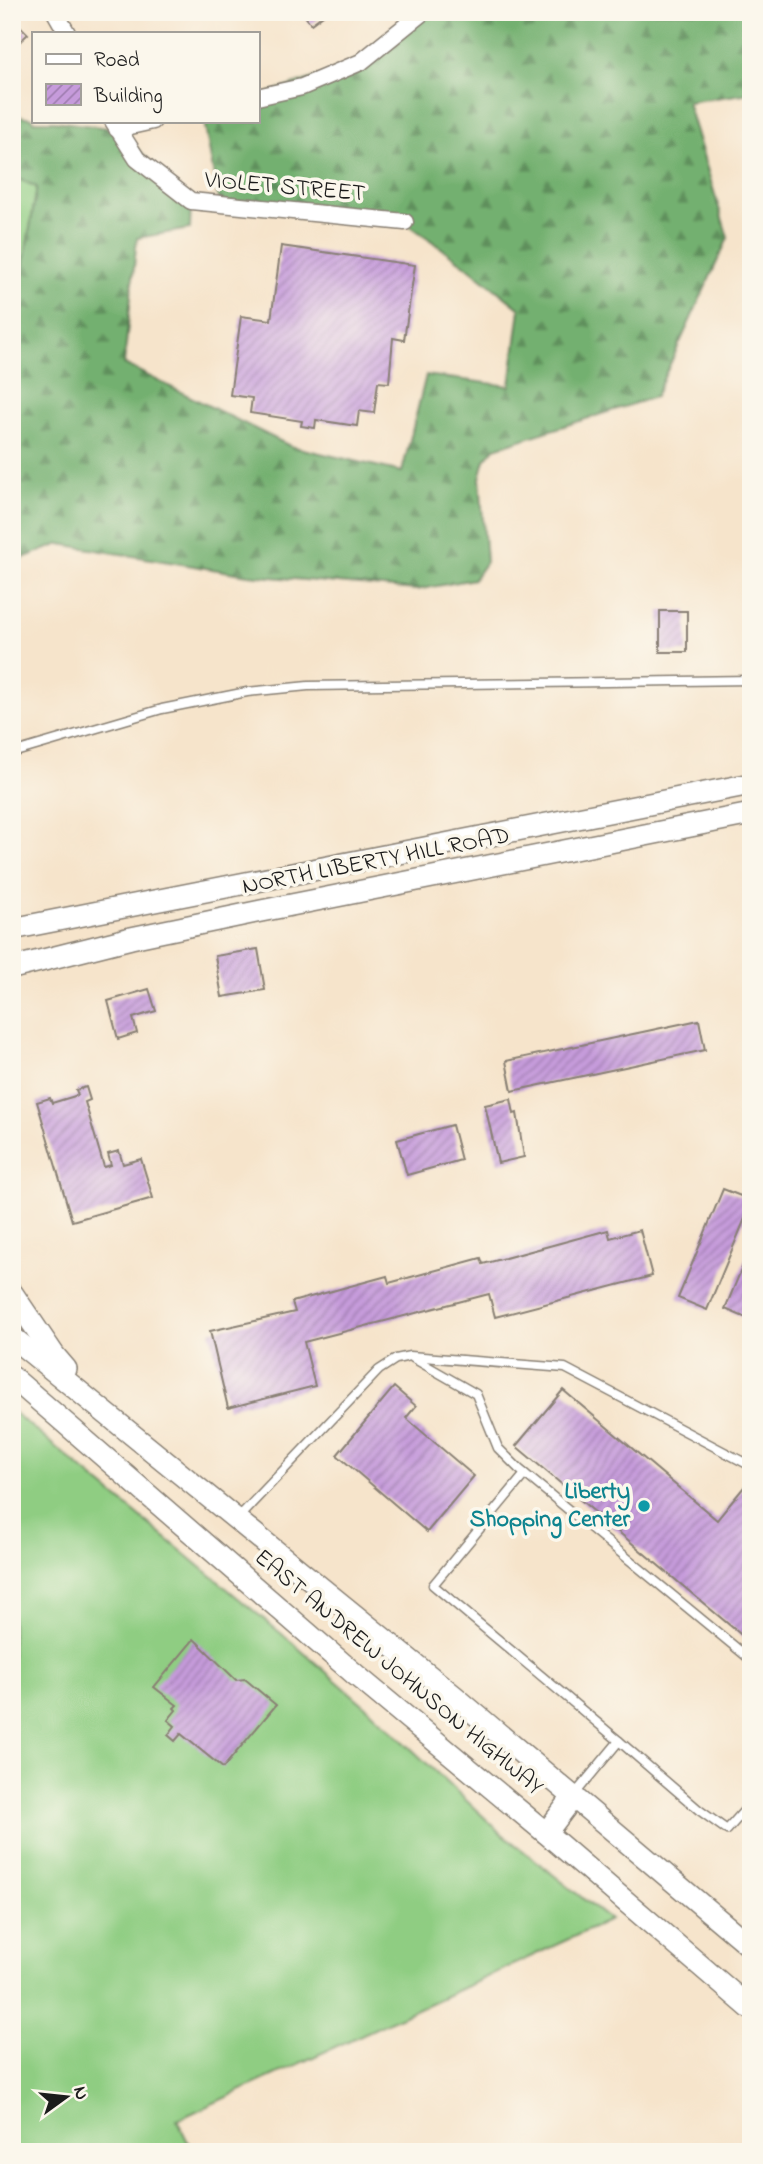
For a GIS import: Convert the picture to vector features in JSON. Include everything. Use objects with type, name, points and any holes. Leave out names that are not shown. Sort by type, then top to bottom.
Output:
[{"type":"main road","name":"NORTH LIBERTY HILL ROAD","points":[[12,929],[751,784]]},
{"type":"main road","name":"NORTH LIBERTY HILL ROAD","points":[[12,968],[131,938],[751,814]]},
{"type":"main road","points":[[12,920],[42,923]]},
{"type":"main road","points":[[12,974],[38,962]]},
{"type":"main road","points":[[12,1293],[54,1355],[100,1408]]},
{"type":"main road","name":"EAST ANDREW JOHNSON HIGHWAY","points":[[12,1337],[573,1796],[751,1947]]},
{"type":"main road","name":"EAST ANDREW JOHNSON HIGHWAY","points":[[12,1377],[357,1676],[751,2009]]},
{"type":"main road","points":[[213,1549],[237,1520]]},
{"type":"main road","points":[[546,1833],[573,1796]]},
{"type":"street","points":[[55,12],[66,32]]},
{"type":"street","points":[[259,97],[302,87],[361,62],[423,12]]},
{"type":"street","points":[[115,125],[144,122]]},
{"type":"street","name":"VIOLET STREET","points":[[115,125],[137,159],[191,201],[405,222]]},
{"type":"lane","points":[[12,753],[162,709],[247,692],[308,686],[751,680]]},
{"type":"lane","points":[[410,1356],[475,1394],[498,1448],[525,1474],[751,1660]]},
{"type":"lane","points":[[237,1520],[379,1370],[396,1359],[410,1356],[565,1368],[751,1466]]},
{"type":"lane","points":[[525,1474],[433,1585],[699,1810],[727,1830],[751,1803]]},
{"type":"lane","points":[[573,1796],[619,1741]]},
{"type":"green space","points":[[423,12],[751,12],[751,93],[687,102],[728,238],[655,397],[495,448],[485,460],[480,478],[486,562],[474,579],[416,590],[248,575],[60,544],[12,562],[12,333],[37,187],[12,176],[12,115],[32,118],[32,122],[61,122],[117,129],[191,201],[190,229],[137,238],[124,364],[290,446],[402,472],[426,375],[510,386],[520,309],[405,222],[219,204],[204,122],[259,122],[259,96],[361,62]]},
{"type":"green space","points":[[12,176],[37,187],[12,333]]},
{"type":"green space","points":[[12,1411],[288,1639],[370,1710],[501,1833],[610,1920],[177,2120],[193,2152],[12,2152]]},
{"type":"building","points":[[302,12],[327,12],[311,24]]},
{"type":"building","points":[[12,18],[28,34],[12,49]]},
{"type":"building","points":[[281,246],[415,265],[404,340],[393,338],[389,383],[378,382],[374,413],[359,411],[357,426],[316,420],[315,428],[301,426],[302,421],[250,413],[252,398],[230,395],[241,316],[271,320]]},
{"type":"building","points":[[660,611],[687,611],[687,652],[660,652]]},
{"type":"building","points":[[258,949],[265,990],[222,997],[215,956]]},
{"type":"building","points":[[149,989],[156,1011],[133,1018],[137,1033],[118,1039],[108,1001]]},
{"type":"building","points":[[699,1020],[705,1050],[512,1091],[506,1061]]},
{"type":"building","points":[[86,1087],[90,1100],[85,1102],[104,1167],[111,1165],[108,1154],[119,1151],[123,1164],[141,1159],[153,1198],[72,1221],[37,1102],[50,1098],[52,1103],[78,1095],[76,1090]]},
{"type":"building","points":[[511,1099],[514,1114],[517,1113],[524,1157],[498,1163],[485,1105]]},
{"type":"building","points":[[452,1125],[461,1160],[407,1175],[397,1140]]},
{"type":"building","points":[[723,1189],[751,1200],[751,1204],[707,1310],[678,1298]]},
{"type":"building","points":[[608,1230],[610,1238],[640,1230],[652,1276],[495,1317],[489,1294],[304,1342],[315,1386],[228,1408],[210,1331],[295,1312],[292,1302],[387,1276],[389,1283],[481,1258],[483,1264]]},
{"type":"building","points":[[751,1246],[751,1320],[725,1309]]},
{"type":"building","points":[[394,1387],[416,1406],[406,1418],[474,1476],[427,1532],[337,1455]]},
{"type":"building","name":"Liberty Shopping Center","points":[[563,1390],[717,1520],[744,1487],[751,1493],[751,1643],[516,1446]]},
{"type":"building","points":[[194,1639],[236,1680],[245,1679],[276,1705],[223,1768],[181,1734],[175,1741],[168,1735],[175,1726],[168,1720],[177,1705],[154,1687]]},
{"type":"place","name":"Liberty Shopping Center","points":[[644,1506]]}]
